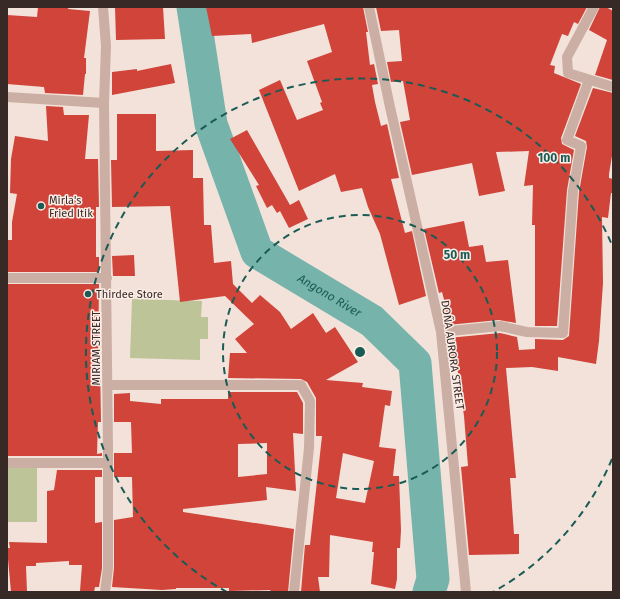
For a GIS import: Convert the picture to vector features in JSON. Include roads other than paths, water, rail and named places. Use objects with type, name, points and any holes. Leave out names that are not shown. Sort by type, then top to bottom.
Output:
[{"type":"street","name":"MIRIAM STREET","points":[[103,7],[106,46],[104,103],[108,278],[108,568],[105,592]]},
{"type":"street","name":"DOÑA AURORA STREET","points":[[369,7],[441,332],[466,592]]},
{"type":"street","points":[[594,7],[567,56],[568,73],[613,88]]},
{"type":"street","points":[[441,332],[500,326],[528,332],[563,333],[573,191],[581,146],[567,140],[589,80]]},
{"type":"street","points":[[7,97],[104,103]]},
{"type":"street","points":[[7,278],[108,278]]},
{"type":"street","points":[[108,385],[301,385],[310,401],[309,448],[294,592]]},
{"type":"street","points":[[7,463],[107,463]]},
{"type":"waterway","name":"Angono River","points":[[193,7],[211,124],[257,252],[372,321],[415,363],[433,579],[429,592]]},
{"type":"place","name":"Mirla's Fried Itik","points":[[41,206]]},
{"type":"place","name":"Thirdee Store","points":[[88,294]]}]
